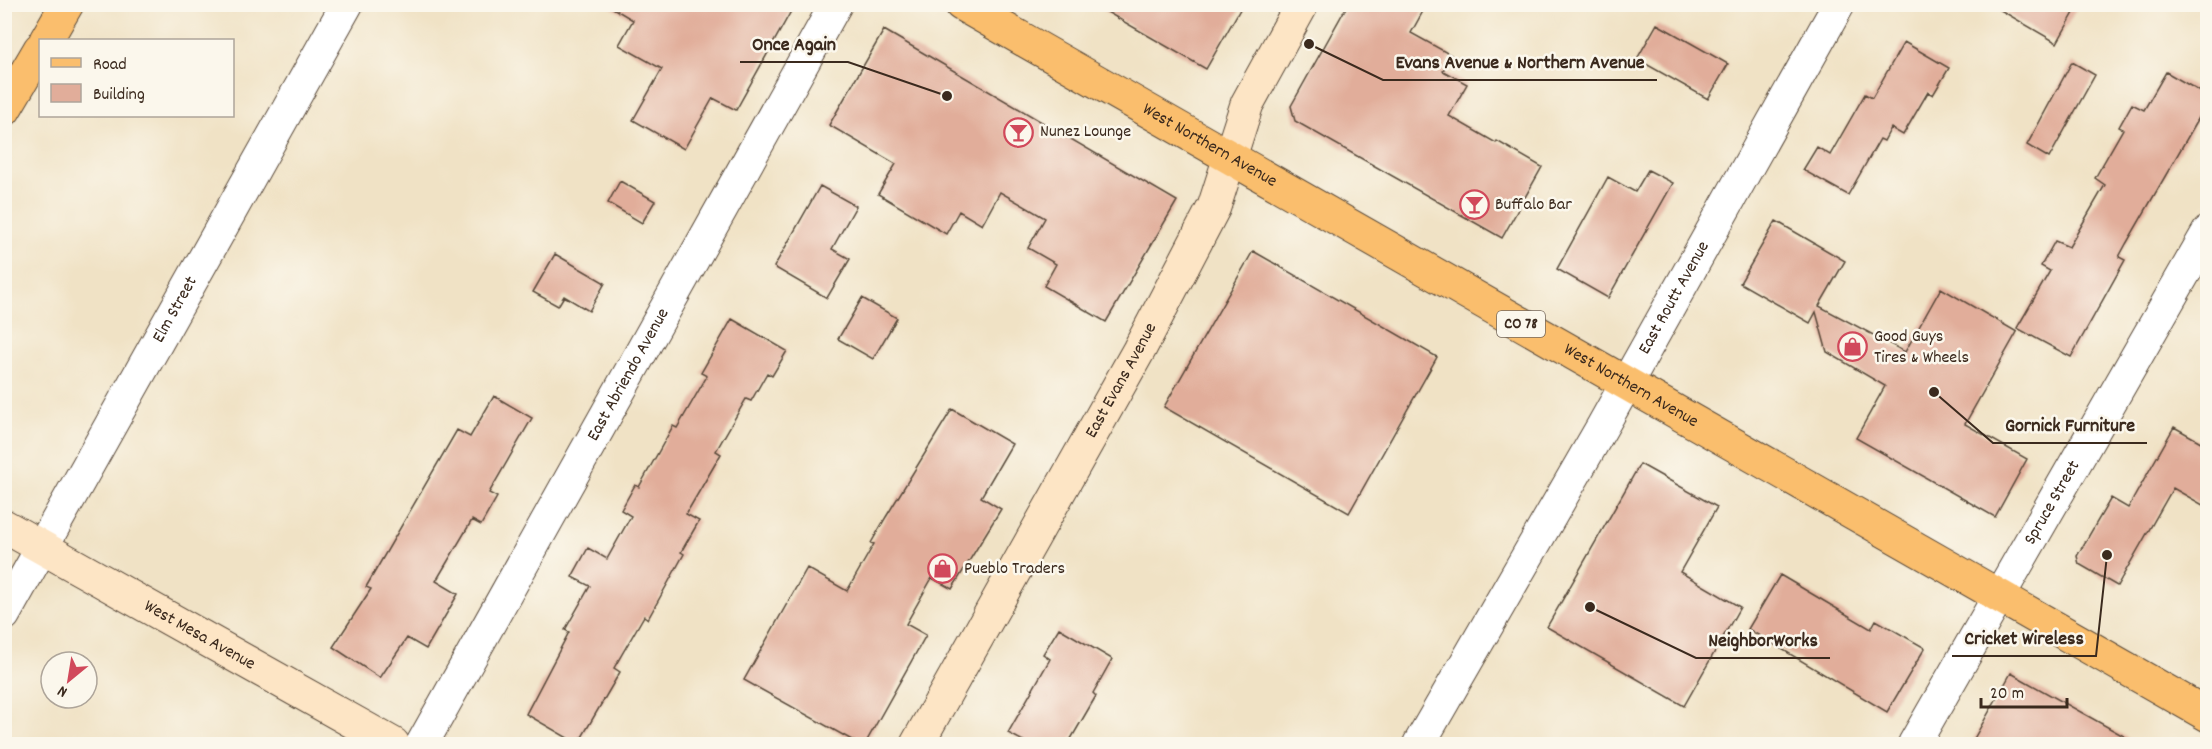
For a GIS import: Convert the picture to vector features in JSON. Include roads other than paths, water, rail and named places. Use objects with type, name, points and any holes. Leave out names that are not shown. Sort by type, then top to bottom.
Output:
[{"type":"main road","points":[[47,39],[67,4]]},
{"type":"main road","name":"West Northern Avenue","points":[[961,4],[1229,159],[2208,715]]},
{"type":"main road","points":[[4,110],[39,51]]},
{"type":"street","name":"Elm Street","points":[[4,615],[347,4]]},
{"type":"street","name":"East Abriendo Avenue","points":[[422,744],[836,4]]},
{"type":"street","name":"East Evans Avenue","points":[[917,744],[1139,350],[1214,207],[1247,104],[1302,4]]},
{"type":"street","name":"East Routt Avenue","points":[[1419,744],[1627,384],[1839,4]]},
{"type":"street","name":"Spruce Street","points":[[1914,744],[2208,232]]},
{"type":"street","name":"West Mesa Avenue","points":[[4,526],[393,744]]},
{"type":"place","name":"Evans Avenue & Northern Avenue","points":[[1309,44]]},
{"type":"place","name":"Once Again","points":[[947,96]]},
{"type":"place","name":"Nunez Lounge","points":[[1019,132]]},
{"type":"place","name":"Buffalo Bar","points":[[1474,205]]},
{"type":"place","name":"Good Guys Tires & Wheels","points":[[1853,347]]},
{"type":"place","name":"Gornick Furniture","points":[[1934,392]]},
{"type":"place","name":"Cricket Wireless","points":[[2107,555]]},
{"type":"place","name":"Pueblo Traders","points":[[943,569]]},
{"type":"place","name":"NeighborWorks","points":[[1590,607]]}]
